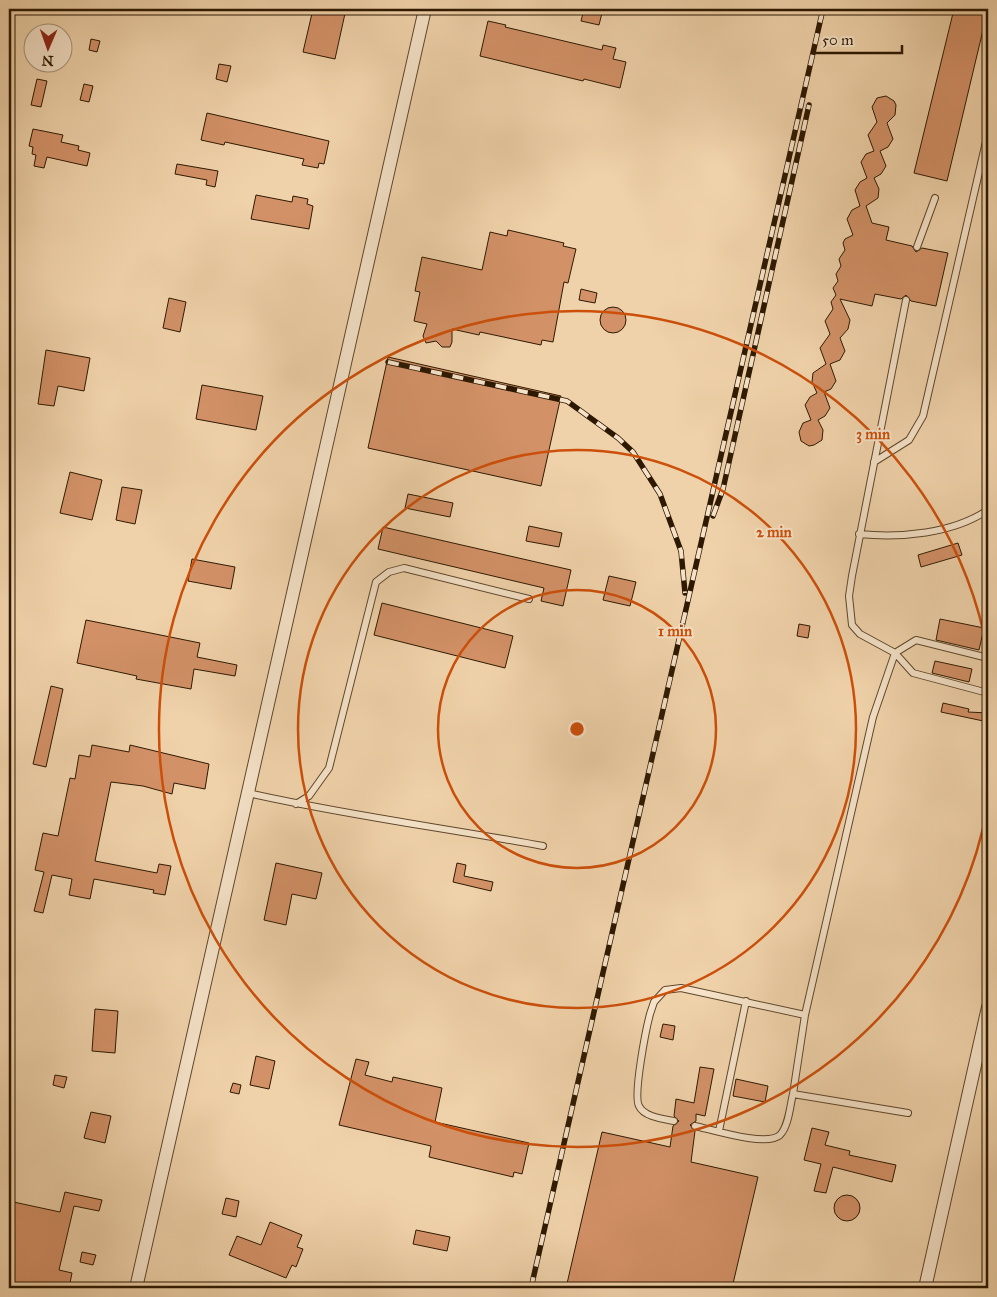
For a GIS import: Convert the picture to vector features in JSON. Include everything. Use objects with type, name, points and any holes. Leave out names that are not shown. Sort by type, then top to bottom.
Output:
[{"type":"street","points":[[136,1288],[426,9]]},
{"type":"street","points":[[925,1288],[988,1007]]},
{"type":"lane","points":[[874,462],[909,440],[923,416],[988,133]]},
{"type":"lane","points":[[917,247],[935,198]]},
{"type":"lane","points":[[906,300],[859,534],[849,596],[852,625],[860,634],[895,653],[912,673],[988,693]]},
{"type":"lane","points":[[859,534],[889,537],[938,530],[967,521],[988,510]]},
{"type":"lane","points":[[296,804],[309,796],[329,768],[376,582],[389,572],[404,568],[529,599]]},
{"type":"lane","points":[[695,1126],[767,1141],[779,1135],[785,1127],[793,1094],[805,1016],[873,717],[895,653],[916,640],[988,658]]},
{"type":"lane","points":[[248,793],[296,804],[543,846]]},
{"type":"lane","points":[[674,1121],[646,1114],[639,1106],[638,1093],[646,1030],[654,1002],[666,990],[681,988],[805,1016]]},
{"type":"lane","points":[[718,1131],[746,1002]]},
{"type":"lane","points":[[793,1094],[908,1113]]},
{"type":"building","points":[[313,9],[346,9],[335,59],[303,52]]},
{"type":"building","points":[[584,9],[603,9],[599,25],[581,21]]},
{"type":"building","points":[[954,9],[988,9],[947,181],[914,173]]},
{"type":"building","points":[[488,21],[506,25],[505,27],[602,50],[603,45],[616,48],[613,59],[626,62],[620,88],[480,56]]},
{"type":"building","points":[[91,39],[100,41],[97,52],[89,50]]},
{"type":"building","points":[[219,64],[231,66],[227,82],[216,79]]},
{"type":"building","points":[[37,79],[47,81],[41,107],[31,105]]},
{"type":"building","points":[[84,84],[93,86],[89,102],[80,100]]},
{"type":"building","points":[[886,96],[894,101],[896,105],[895,115],[887,123],[893,139],[888,147],[880,151],[886,166],[881,174],[874,178],[879,189],[878,198],[866,206],[872,223],[889,227],[886,240],[912,246],[916,252],[922,248],[948,253],[936,306],[911,301],[906,295],[901,299],[875,294],[872,306],[840,299],[850,320],[848,329],[840,338],[845,351],[840,360],[830,364],[836,381],[831,389],[824,392],[830,408],[825,416],[818,420],[823,430],[822,440],[809,446],[801,441],[799,432],[803,423],[811,420],[805,405],[810,397],[817,393],[812,382],[813,373],[826,364],[820,348],[830,334],[825,321],[833,309],[831,302],[836,295],[833,288],[838,281],[836,274],[841,266],[839,259],[845,250],[843,243],[845,239],[853,235],[847,219],[852,210],[860,206],[855,190],[860,182],[867,178],[861,162],[866,154],[874,151],[868,135],[877,122],[872,107],[877,98]]},
{"type":"building","points":[[207,113],[329,141],[324,164],[319,163],[318,168],[302,165],[304,159],[225,142],[224,145],[201,140]]},
{"type":"building","points":[[33,129],[63,135],[61,142],[79,146],[78,150],[90,153],[87,166],[47,157],[44,168],[34,166],[36,155],[32,154],[33,147],[29,146]]},
{"type":"building","points":[[177,164],[218,171],[215,187],[206,185],[207,180],[175,174]]},
{"type":"building","points":[[256,195],[292,202],[293,196],[308,199],[307,204],[313,206],[309,229],[251,219]]},
{"type":"building","points":[[508,230],[564,243],[563,246],[576,249],[568,283],[564,282],[553,342],[542,340],[541,345],[480,332],[479,335],[452,329],[450,347],[442,347],[436,341],[426,343],[423,336],[427,324],[414,321],[420,292],[415,291],[422,257],[482,270],[490,232],[507,236]]},
{"type":"building","points":[[581,289],[597,293],[595,303],[579,300]]},
{"type":"building","points":[[169,298],[186,302],[180,332],[163,328]]},
{"type":"building","points":[[613,307],[622,311],[626,320],[622,329],[613,333],[604,329],[600,320],[604,311]]},
{"type":"building","points":[[46,350],[90,358],[84,391],[58,386],[54,406],[38,404]]},
{"type":"building","points":[[388,357],[561,396],[541,486],[368,448]]},
{"type":"building","points":[[202,385],[263,396],[256,430],[196,419]]},
{"type":"building","points":[[70,472],[102,480],[92,520],[60,513]]},
{"type":"building","points":[[122,487],[142,490],[135,524],[116,520]]},
{"type":"building","points":[[408,494],[453,503],[450,517],[405,508]]},
{"type":"building","points":[[529,526],[562,533],[559,547],[526,541]]},
{"type":"building","points":[[383,527],[571,570],[563,606],[541,601],[544,588],[378,549]]},
{"type":"building","points":[[958,543],[962,555],[921,567],[918,555]]},
{"type":"building","points":[[192,559],[235,567],[231,589],[188,581]]},
{"type":"building","points":[[609,576],[636,582],[630,606],[603,600]]},
{"type":"building","points":[[382,603],[513,636],[505,668],[374,635]]},
{"type":"building","points":[[940,619],[984,628],[979,650],[936,640]]},
{"type":"building","points":[[86,620],[200,643],[197,657],[237,665],[235,676],[194,669],[191,689],[136,679],[137,676],[77,663]]},
{"type":"building","points":[[799,624],[810,626],[808,638],[797,636]]},
{"type":"building","points":[[935,661],[972,669],[969,682],[932,673]]},
{"type":"building","points":[[51,686],[63,689],[46,767],[33,764]]},
{"type":"building","points":[[943,703],[969,709],[968,712],[988,713],[988,722],[941,712]]},
{"type":"building","points":[[92,745],[129,752],[130,745],[209,764],[205,789],[174,783],[172,794],[143,786],[111,782],[95,861],[157,873],[159,864],[171,866],[165,895],[153,893],[154,890],[94,879],[90,899],[69,895],[72,879],[52,875],[43,913],[34,911],[44,872],[35,870],[43,833],[58,836],[70,778],[75,779],[79,755],[90,757]]},
{"type":"building","points":[[276,863],[322,873],[316,899],[292,894],[286,925],[264,920]]},
{"type":"building","points":[[457,863],[466,865],[464,876],[493,882],[491,891],[453,882]]},
{"type":"building","points":[[95,1009],[118,1011],[115,1053],[92,1051]]},
{"type":"building","points":[[663,1024],[675,1026],[673,1040],[660,1037]]},
{"type":"building","points":[[256,1056],[275,1061],[269,1089],[250,1085]]},
{"type":"building","points":[[356,1059],[369,1062],[365,1075],[392,1082],[393,1077],[442,1088],[435,1122],[529,1143],[522,1174],[514,1172],[513,1177],[429,1157],[431,1146],[339,1125]]},
{"type":"building","points":[[700,1067],[714,1069],[705,1116],[696,1114],[696,1121],[690,1125],[695,1131],[691,1162],[758,1177],[732,1288],[566,1288],[602,1132],[670,1147],[673,1126],[679,1121],[674,1116],[676,1099],[694,1103]]},
{"type":"building","points":[[55,1075],[67,1077],[64,1088],[53,1085]]},
{"type":"building","points":[[736,1079],[768,1086],[765,1102],[733,1096]]},
{"type":"building","points":[[233,1083],[241,1085],[239,1094],[230,1092]]},
{"type":"building","points":[[91,1112],[111,1116],[105,1143],[84,1138]]},
{"type":"building","points":[[812,1128],[829,1132],[825,1145],[850,1151],[849,1155],[896,1165],[892,1182],[833,1167],[826,1193],[814,1191],[821,1164],[804,1160]]},
{"type":"building","points":[[65,1192],[102,1200],[99,1211],[74,1206],[59,1270],[72,1273],[69,1288],[9,1288],[9,1201],[60,1212]]},
{"type":"building","points":[[847,1195],[856,1199],[860,1208],[856,1217],[847,1221],[838,1217],[834,1208],[838,1199]]},
{"type":"building","points":[[226,1198],[239,1201],[236,1217],[222,1214]]},
{"type":"building","points":[[270,1222],[302,1235],[297,1247],[303,1249],[296,1267],[292,1265],[286,1278],[229,1255],[237,1236],[261,1245]]},
{"type":"building","points":[[416,1230],[450,1237],[447,1251],[413,1244]]},
{"type":"building","points":[[82,1252],[96,1255],[93,1265],[80,1262]]},
{"type":"railway","points":[[531,1288],[823,9]]},
{"type":"railway","points":[[713,516],[723,489],[809,105]]},
{"type":"railway","points":[[388,362],[567,401],[618,438],[633,452],[660,494],[681,551],[685,593]]}]
